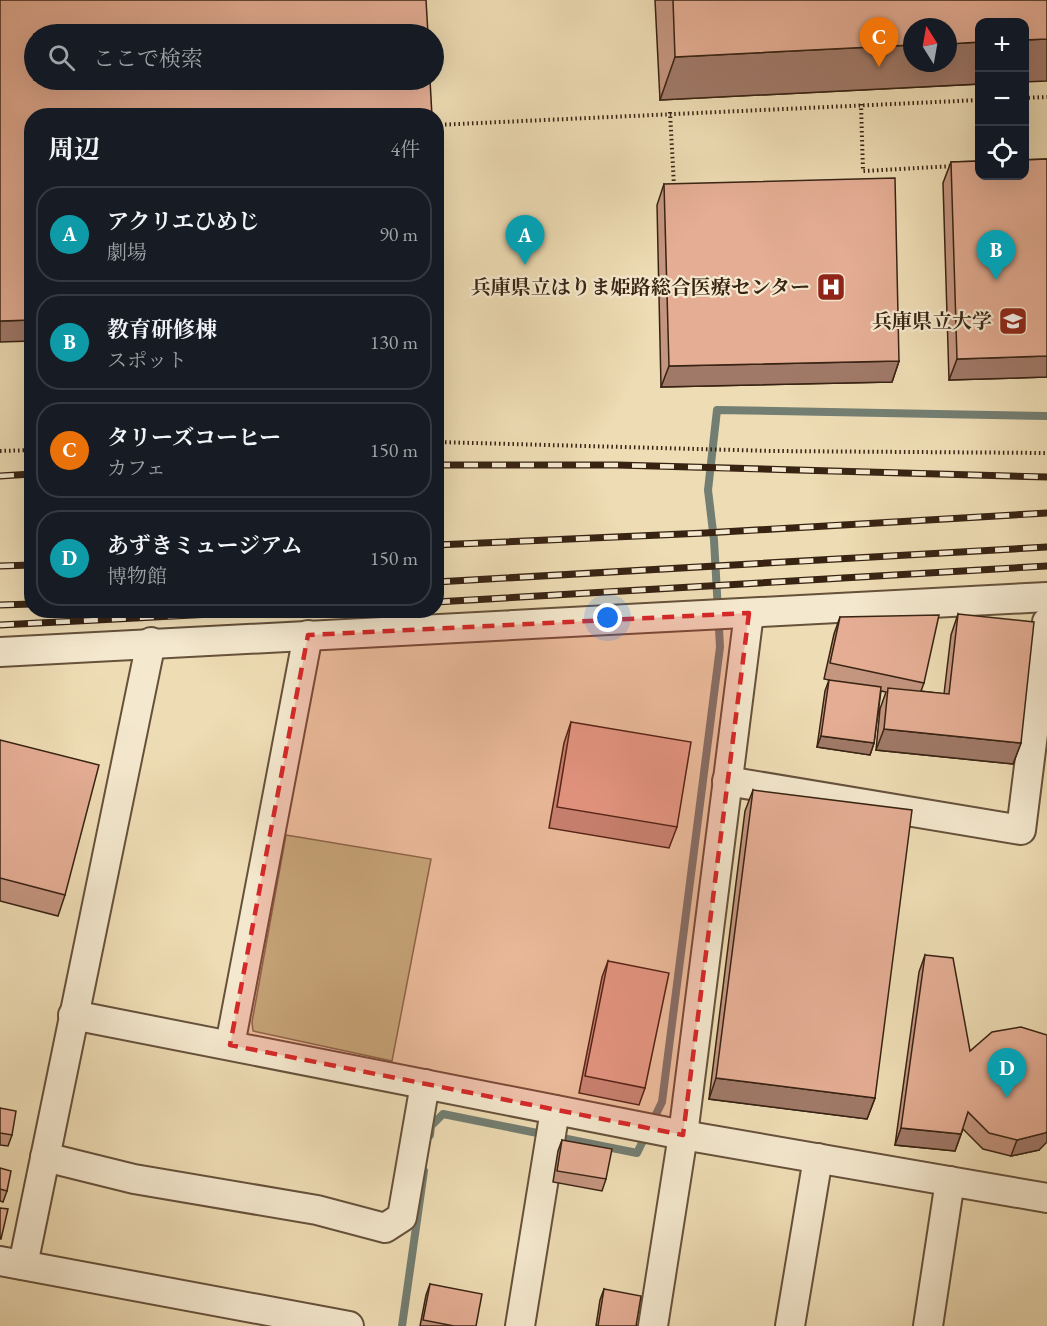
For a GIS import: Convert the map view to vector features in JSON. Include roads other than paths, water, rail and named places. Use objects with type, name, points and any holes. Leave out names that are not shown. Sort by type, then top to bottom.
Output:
[{"type":"street","points":[[0,652],[151,642],[1047,597]]},
{"type":"street","points":[[653,1326],[683,1135],[748,613]]},
{"type":"street","points":[[727,781],[1021,830],[1047,622]]},
{"type":"street","points":[[230,1045],[308,635]]},
{"type":"street","points":[[151,642],[45,1157],[11,1263],[320,1323],[349,1326]]},
{"type":"street","points":[[73,1015],[424,1084],[552,1127],[683,1135],[1047,1198]]},
{"type":"street","points":[[45,1157],[134,1179],[317,1210],[385,1228],[402,1217],[424,1084]]},
{"type":"street","points":[[520,1326],[552,1127]]},
{"type":"street","points":[[790,1326],[818,1158]]},
{"type":"street","points":[[928,1326],[950,1181]]},
{"type":"waterway","points":[[430,1135],[431,1126],[443,1114],[637,1153],[662,1102],[720,647],[714,540],[708,490],[717,410],[1047,416]]},
{"type":"waterway","points":[[402,1326],[424,1171]]},
{"type":"railway","points":[[444,465],[617,465],[1047,477]]},
{"type":"railway","points":[[0,476],[24,474]]},
{"type":"railway","points":[[444,545],[705,533],[1047,513]]},
{"type":"railway","points":[[444,582],[1047,547]]},
{"type":"railway","points":[[0,566],[24,565]]},
{"type":"railway","points":[[444,602],[1047,566]]},
{"type":"railway","points":[[0,605],[24,604]]},
{"type":"railway","points":[[0,625],[136,618]]},
{"type":"place","name":"タリーズコーヒー","points":[[879,67]]},
{"type":"place","name":"アクリエひめじ","points":[[525,265]]},
{"type":"place","name":"教育研修棟","points":[[996,280]]},
{"type":"place","name":"兵庫県立はりま姫路総合医療センター","points":[[831,287]]},
{"type":"place","name":"兵庫県立大学","points":[[1013,321]]},
{"type":"place","name":"あずきミュージアム","points":[[1007,1098]]}]
